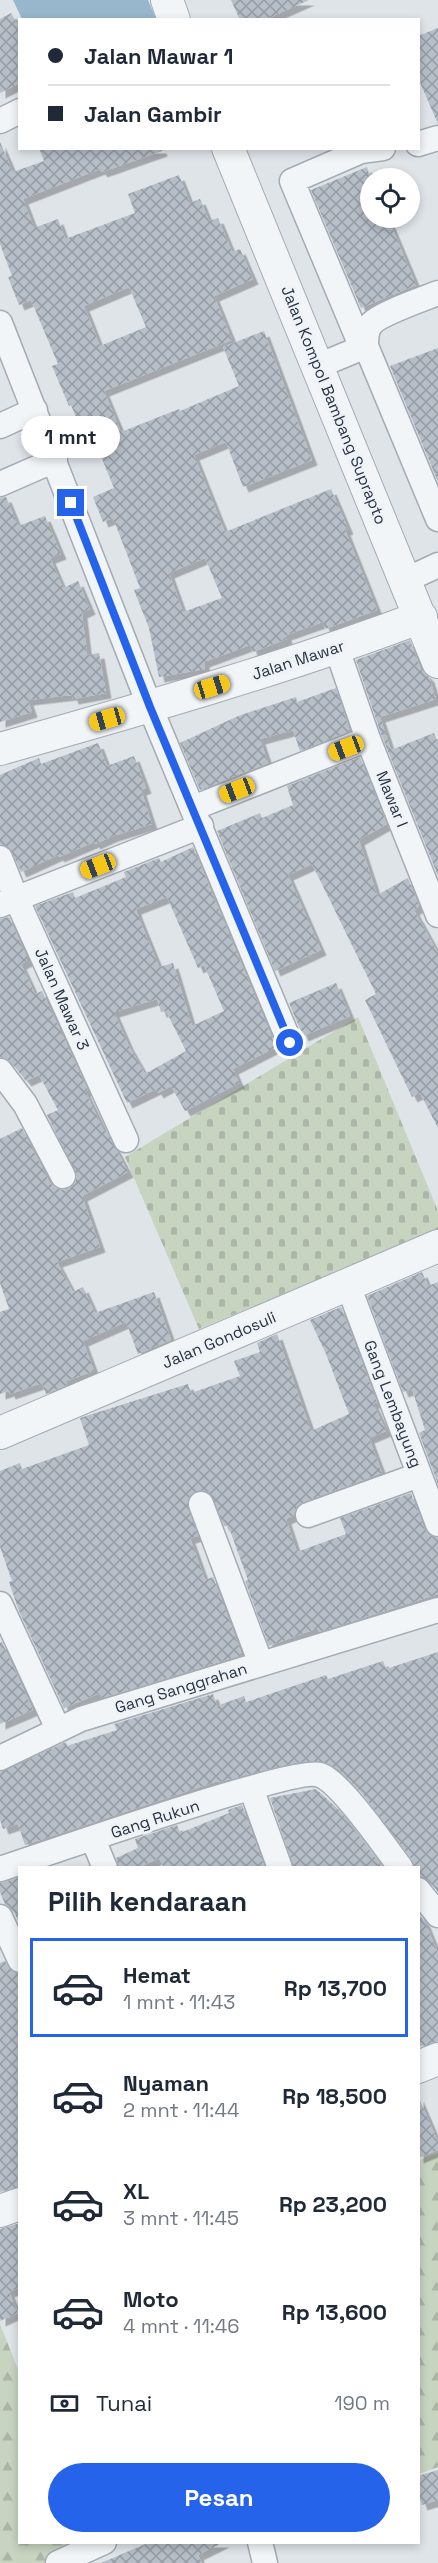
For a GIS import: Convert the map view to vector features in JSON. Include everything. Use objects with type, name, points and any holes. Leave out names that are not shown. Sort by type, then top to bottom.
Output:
[{"type":"street","points":[[167,0],[173,18]]},
{"type":"street","points":[[0,121],[18,112]]},
{"type":"street","points":[[420,143],[438,138]]},
{"type":"street","name":"Jalan Kompol Bambang Suprapto","points":[[229,150],[438,662]]},
{"type":"street","points":[[368,150],[361,151],[292,181],[438,519]]},
{"type":"street","points":[[364,347],[367,330],[371,323],[438,292]]},
{"type":"street","points":[[0,323],[36,410],[150,707],[290,1043]]},
{"type":"street","points":[[318,366],[364,347]]},
{"type":"street","points":[[0,426],[36,410]]},
{"type":"street","points":[[0,484],[55,460]]},
{"type":"street","points":[[406,580],[438,565]]},
{"type":"street","name":"Jalan Mawar","points":[[0,749],[150,707],[338,649],[421,617]]},
{"type":"street","name":"Mawar I","points":[[338,649],[368,739],[438,915]]},
{"type":"street","points":[[8,901],[368,739]]},
{"type":"street","name":"Jalan Mawar 3","points":[[0,858],[8,901],[126,1140]]},
{"type":"street","points":[[0,1071],[25,1104],[63,1176]]},
{"type":"street","name":"Jalan Gondosuli","points":[[0,1433],[438,1246]]},
{"type":"street","name":"Gang Lembayung","points":[[348,1285],[438,1524]]},
{"type":"street","points":[[308,1515],[420,1474]]},
{"type":"street","points":[[201,1504],[261,1664]]},
{"type":"street","points":[[0,1604],[58,1729]]},
{"type":"street","name":"Gang Sanggrahan","points":[[0,1758],[81,1719],[438,1610]]},
{"type":"street","name":"Gang Rukun","points":[[0,1869],[251,1788],[310,1773],[321,1775],[339,1788],[399,1866]]},
{"type":"street","points":[[251,1788],[279,1866]]},
{"type":"street","points":[[93,1839],[104,1866]]},
{"type":"street","points":[[420,1892],[438,1915]]},
{"type":"street","points":[[0,1917],[18,1956]]},
{"type":"street","points":[[420,2066],[438,2059]]},
{"type":"street","points":[[0,2211],[18,2205]]},
{"type":"street","points":[[57,2563],[100,2544]]},
{"type":"street","points":[[260,2544],[265,2563]]},
{"type":"green space","points":[[358,1017],[438,1211],[438,1229],[199,1329],[125,1157]]},
{"type":"green space","points":[[438,2153],[438,2467],[420,2474],[420,2160]]},
{"type":"green space","points":[[0,2324],[18,2369],[18,2544],[87,2544],[44,2563],[0,2563]]},
{"type":"water","points":[[13,0],[148,0],[156,18],[22,18]]},
{"type":"building","points":[[231,0],[309,0],[268,18],[239,18]]},
{"type":"building","points":[[11,13],[18,25],[18,84],[0,93],[0,19]]},
{"type":"building","points":[[438,28],[438,124],[420,83],[420,35]]},
{"type":"building","points":[[0,142],[13,172],[44,161],[40,150],[162,150],[102,172],[100,169],[23,199],[34,228],[58,219],[65,239],[135,213],[128,194],[179,175],[190,203],[200,199],[209,221],[218,218],[232,252],[240,249],[253,279],[214,296],[232,340],[104,391],[121,432],[179,409],[180,411],[239,386],[223,347],[264,331],[312,460],[243,487],[226,442],[194,455],[218,515],[225,532],[331,489],[377,610],[325,629],[323,622],[286,635],[287,639],[253,652],[250,645],[204,662],[205,669],[159,677],[149,628],[134,590],[140,588],[113,518],[103,522],[93,497],[114,488],[98,449],[90,452],[71,405],[69,406],[52,366],[58,364],[31,300],[19,305],[8,277],[12,276],[0,244]],"holes":[[[129,287],[146,327],[100,346],[84,306]],[[205,558],[222,598],[183,612],[169,573]]]},
{"type":"building","points":[[360,170],[360,228],[392,228],[416,285],[361,308],[311,190]]},
{"type":"building","points":[[438,348],[438,482],[390,366]]},
{"type":"building","points":[[6,497],[18,526],[45,516],[61,554],[50,558],[63,588],[78,581],[90,609],[82,613],[87,655],[99,653],[106,693],[73,699],[72,695],[28,700],[32,712],[0,722],[0,498]]},
{"type":"building","points":[[410,640],[421,669],[429,677],[436,699],[380,717],[391,750],[434,733],[438,743],[438,876],[381,734],[356,660]]},
{"type":"building","points":[[336,688],[350,731],[300,751],[293,730],[260,739],[268,763],[200,790],[180,743],[238,716],[296,697],[297,702]]},
{"type":"building","points":[[98,743],[107,766],[134,756],[146,788],[141,790],[152,824],[95,844],[94,842],[59,857],[58,855],[21,872],[9,847],[0,844],[0,775],[39,758],[41,764]]},
{"type":"building","points":[[360,757],[387,824],[359,840],[377,895],[408,878],[419,906],[414,910],[438,953],[438,1128],[420,1093],[412,1097],[365,1000],[376,994],[312,864],[288,875],[321,950],[275,971],[217,831],[260,813],[262,818],[293,805],[287,786]]},
{"type":"building","points":[[193,847],[276,1047],[233,1069],[239,1083],[185,1111],[171,1086],[158,1093],[156,1089],[127,1103],[35,906],[73,892],[75,898],[126,877],[124,872],[159,858],[161,862]],"holes":[[[167,897],[198,968],[204,965],[224,1011],[192,1026],[173,963],[159,967],[136,909]],[[157,999],[161,1012],[166,1011],[186,1051],[145,1074],[114,1012]]]},
{"type":"building","points":[[9,917],[27,957],[27,961],[21,964],[35,994],[42,991],[88,1090],[85,1091],[104,1131],[106,1130],[128,1172],[82,1196],[100,1247],[57,1262],[73,1292],[83,1287],[95,1313],[154,1292],[171,1340],[138,1354],[126,1322],[83,1341],[94,1371],[66,1381],[67,1385],[46,1394],[42,1383],[10,1394],[9,1391],[0,1394],[0,1312],[9,1309],[0,1283],[0,1139],[22,1128],[50,1183],[56,1188],[63,1190],[70,1188],[77,1176],[47,1115],[58,1110],[39,1075],[26,1081],[11,1062],[0,1057],[0,919]]},
{"type":"building","points":[[336,983],[350,1016],[303,1036],[289,1003]]},
{"type":"building","points":[[422,1272],[428,1286],[438,1282],[438,1484],[419,1433],[425,1430],[412,1389],[403,1392],[367,1296]]},
{"type":"building","points":[[341,1307],[377,1402],[373,1403],[386,1431],[369,1438],[382,1473],[297,1506],[294,1515],[286,1519],[297,1552],[346,1534],[340,1518],[411,1493],[425,1530],[429,1535],[438,1538],[438,1594],[319,1632],[318,1628],[269,1646],[245,1581],[248,1580],[228,1525],[224,1526],[210,1493],[204,1490],[197,1491],[190,1495],[187,1502],[198,1536],[190,1538],[205,1580],[213,1577],[242,1655],[102,1698],[100,1693],[64,1708],[19,1611],[9,1582],[12,1581],[0,1547],[0,1471],[20,1463],[22,1469],[89,1445],[80,1418],[188,1384],[191,1393],[240,1376],[234,1361],[260,1352],[257,1343],[277,1334],[311,1431],[349,1414],[310,1320]]},
{"type":"building","points":[[2,1642],[33,1710],[0,1724],[0,1643]]},
{"type":"building","points":[[438,1652],[438,1892],[429,1881],[420,1877],[420,1866],[414,1866],[361,1792],[338,1769],[320,1761],[298,1762],[218,1781],[25,1845],[18,1824],[3,1829],[0,1820],[0,1772],[66,1742],[67,1746],[117,1730],[114,1724],[213,1694],[217,1706],[244,1696],[246,1702],[326,1675],[328,1679],[383,1661],[386,1669]]},
{"type":"building","points":[[316,1789],[340,1811],[381,1866],[293,1866],[270,1798]]},
{"type":"building","points":[[242,1805],[264,1866],[163,1866],[159,1858],[142,1866],[118,1866],[116,1858],[138,1848],[135,1839],[177,1825],[180,1833],[229,1813],[228,1810]]},
{"type":"building","points":[[18,1878],[18,1921],[13,1910],[5,1904],[0,1892],[0,1883]]},
{"type":"building","points":[[420,1916],[425,1922],[438,1954],[438,2041],[420,2046]]},
{"type":"building","points":[[5,1961],[11,1971],[18,1973],[18,2188],[0,2192],[0,1963]]},
{"type":"building","points":[[420,2101],[438,2142],[438,2150],[420,2157]]},
{"type":"building","points":[[18,2224],[18,2288],[9,2292],[18,2313],[0,2321],[0,2229]]},
{"type":"building","points":[[438,2470],[438,2500],[422,2505],[420,2475]]},
{"type":"building","points":[[145,2544],[220,2544],[198,2555],[202,2563],[101,2563]]},
{"type":"route","points":[[71,503],[150,707],[290,1043]]}]
